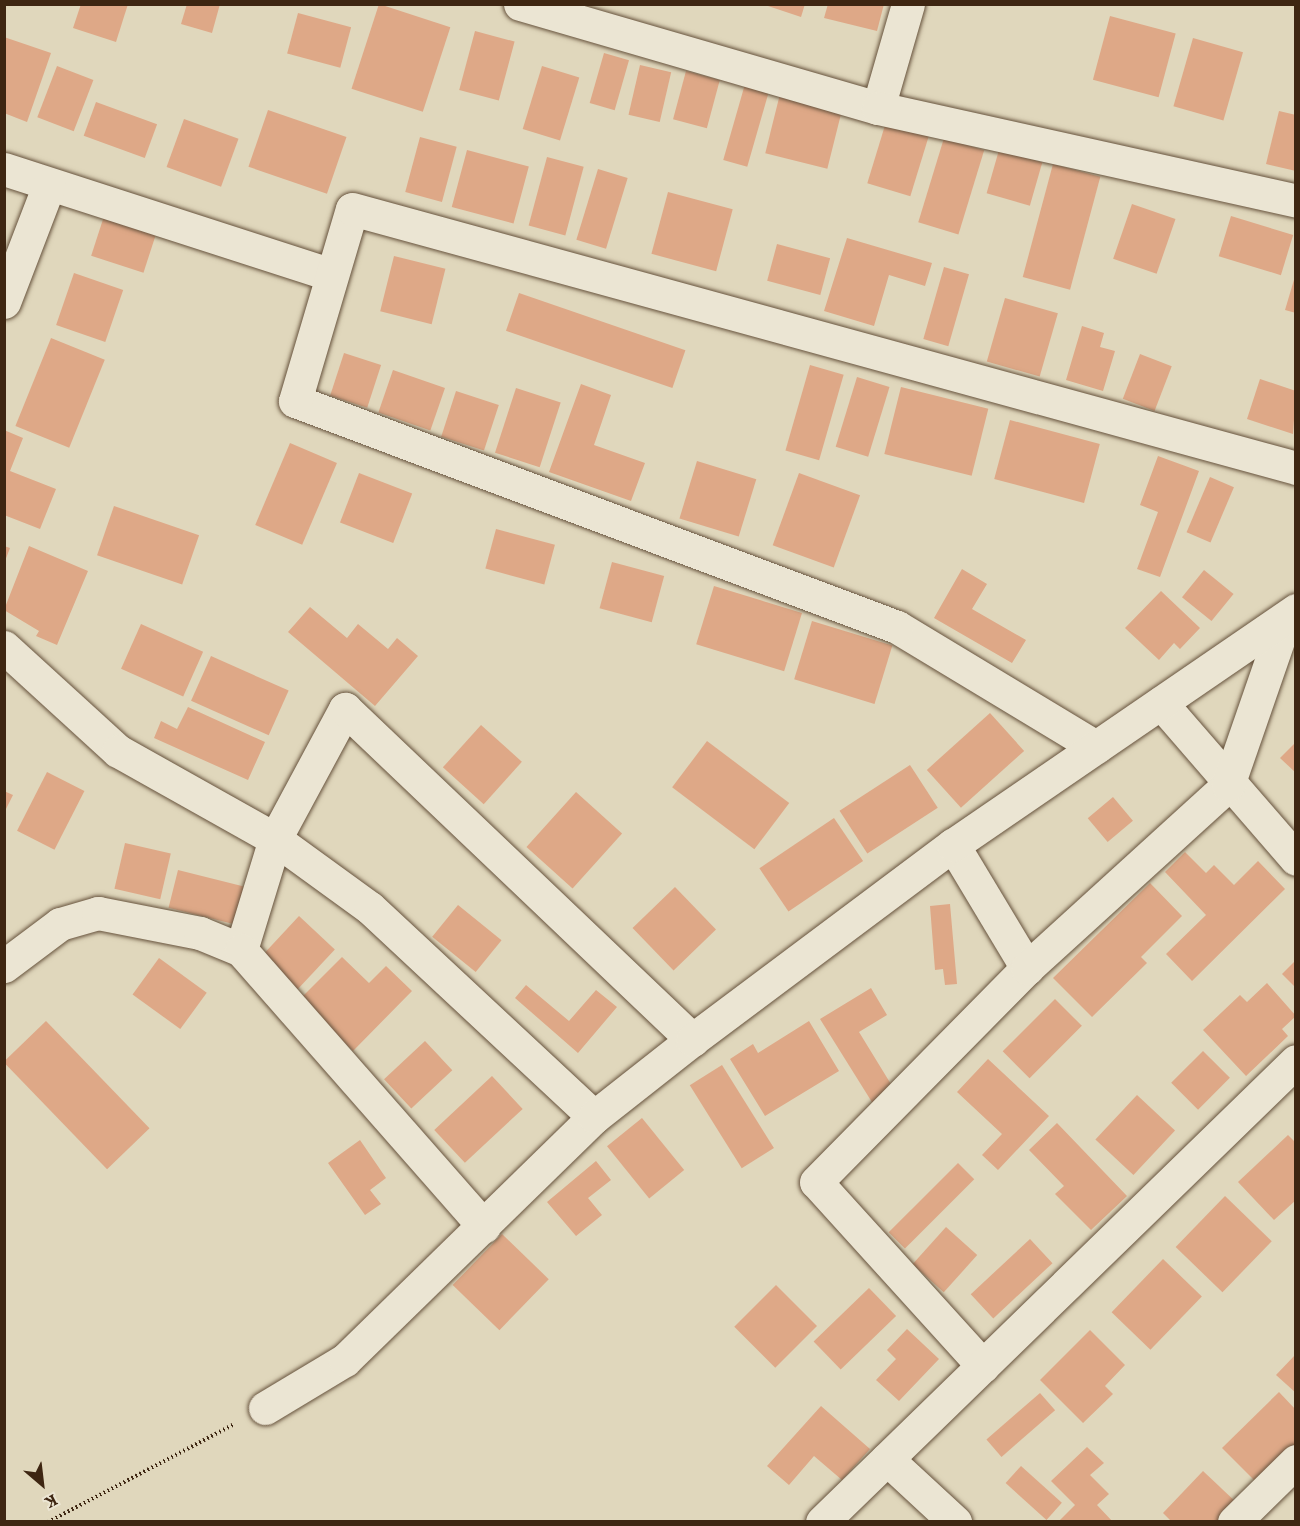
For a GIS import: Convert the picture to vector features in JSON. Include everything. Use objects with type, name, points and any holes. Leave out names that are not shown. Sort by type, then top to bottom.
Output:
[{"type":"street","points":[[520,4],[878,108],[1296,201]]},
{"type":"street","points":[[878,108],[908,4]]},
{"type":"street","points":[[4,169],[330,274]]},
{"type":"street","points":[[4,302],[49,185]]},
{"type":"street","points":[[1096,747],[897,627],[295,401],[330,274],[352,209],[1296,468]]},
{"type":"street","points":[[266,1408],[345,1360],[484,1227],[594,1117],[692,1040],[953,845],[1290,615]]},
{"type":"street","points":[[983,1366],[816,1182],[1027,968],[1228,785],[1290,615]]},
{"type":"street","points":[[4,647],[118,751],[275,839],[370,908],[594,1117]]},
{"type":"street","points":[[1161,703],[1228,785],[1296,859]]},
{"type":"street","points":[[241,950],[275,839],[345,709],[692,1040]]},
{"type":"street","points":[[953,845],[1027,968]]},
{"type":"street","points":[[4,966],[60,924],[98,914],[200,933],[241,950],[484,1227]]},
{"type":"street","points":[[822,1521],[1296,1061]]},
{"type":"street","points":[[887,1459],[955,1521]]},
{"type":"street","points":[[1234,1521],[1296,1461]]},
{"type":"path","points":[[48,1521],[266,1408]]},
{"type":"building","points":[[81,4],[128,4],[116,42],[73,28]]},
{"type":"building","points":[[187,4],[220,4],[212,33],[181,24]]},
{"type":"building","points":[[379,4],[450,27],[423,112],[351,89]]},
{"type":"building","points":[[762,4],[805,4],[801,17]]},
{"type":"building","points":[[828,4],[884,4],[877,31],[824,18]]},
{"type":"building","points":[[298,13],[351,27],[340,68],[287,54]]},
{"type":"building","points":[[1110,16],[1176,34],[1159,97],[1093,80]]},
{"type":"building","points":[[475,31],[515,42],[499,101],[459,90]]},
{"type":"building","points":[[4,37],[51,53],[27,122],[4,113]]},
{"type":"building","points":[[1193,38],[1243,52],[1223,121],[1173,106]]},
{"type":"building","points":[[604,53],[629,60],[615,110],[590,103]]},
{"type":"building","points":[[640,65],[671,72],[660,122],[629,115]]},
{"type":"building","points":[[57,66],[93,80],[74,131],[37,117]]},
{"type":"building","points":[[542,66],[579,77],[560,141],[523,129]]},
{"type":"building","points":[[686,71],[720,80],[707,128],[673,119]]},
{"type":"building","points":[[745,84],[769,91],[747,167],[723,160]]},
{"type":"building","points":[[780,94],[842,109],[827,169],[765,153]]},
{"type":"building","points":[[96,102],[157,124],[145,158],[84,136]]},
{"type":"building","points":[[268,110],[346,137],[327,194],[248,167]]},
{"type":"building","points":[[1279,111],[1296,115],[1296,171],[1266,164]]},
{"type":"building","points":[[184,119],[239,139],[221,187],[167,167]]},
{"type":"building","points":[[886,122],[929,135],[910,196],[867,183]]},
{"type":"building","points":[[420,137],[457,147],[442,202],[405,192]]},
{"type":"building","points":[[944,138],[984,150],[958,234],[918,222]]},
{"type":"building","points":[[467,150],[529,167],[514,224],[452,207]]},
{"type":"building","points":[[999,150],[1042,162],[1030,206],[987,193]]},
{"type":"building","points":[[547,157],[584,167],[565,235],[529,226]]},
{"type":"building","points":[[1053,164],[1100,177],[1070,290],[1023,277]]},
{"type":"building","points":[[598,169],[628,178],[606,249],[576,240]]},
{"type":"building","points":[[668,192],[733,209],[716,271],[651,254]]},
{"type":"building","points":[[1132,204],[1175,219],[1157,274],[1113,259]]},
{"type":"building","points":[[106,210],[158,227],[143,273],[91,256]]},
{"type":"building","points":[[1231,216],[1293,235],[1281,275],[1219,256]]},
{"type":"building","points":[[847,238],[932,263],[925,286],[889,275],[874,326],[824,311]]},
{"type":"building","points":[[777,244],[830,258],[820,295],[767,281]]},
{"type":"building","points":[[394,256],[445,269],[432,324],[380,311]]},
{"type":"building","points":[[944,267],[969,274],[948,346],[923,339]]},
{"type":"building","points":[[74,273],[123,290],[105,342],[56,325]]},
{"type":"building","points":[[1296,273],[1296,313],[1285,310]]},
{"type":"building","points":[[519,293],[685,350],[672,388],[506,331]]},
{"type":"building","points":[[1005,298],[1058,313],[1040,377],[987,361]]},
{"type":"building","points":[[1082,326],[1104,333],[1100,347],[1115,351],[1103,391],[1066,380]]},
{"type":"building","points":[[51,338],[105,360],[69,448],[15,426]]},
{"type":"building","points":[[344,353],[381,365],[367,408],[330,396]]},
{"type":"building","points":[[1140,354],[1172,366],[1155,411],[1123,399]]},
{"type":"building","points":[[810,365],[844,375],[819,460],[785,451]]},
{"type":"building","points":[[393,370],[445,388],[430,430],[378,413]]},
{"type":"building","points":[[857,377],[890,387],[868,457],[836,447]]},
{"type":"building","points":[[1260,379],[1296,391],[1293,434],[1247,419]]},
{"type":"building","points":[[581,384],[611,395],[594,445],[645,463],[631,501],[549,472]]},
{"type":"building","points":[[901,387],[988,409],[972,476],[884,454]]},
{"type":"building","points":[[516,388],[561,403],[540,467],[495,453]]},
{"type":"building","points":[[456,391],[499,405],[484,451],[441,437]]},
{"type":"building","points":[[1010,420],[1100,444],[1084,503],[994,479]]},
{"type":"building","points":[[4,430],[23,438],[10,471],[56,489],[40,529],[4,515]]},
{"type":"building","points":[[290,443],[337,463],[302,545],[255,525]]},
{"type":"building","points":[[1158,456],[1199,471],[1160,577],[1137,569],[1158,512],[1140,505]]},
{"type":"building","points":[[697,461],[756,479],[739,537],[679,518]]},
{"type":"building","points":[[359,473],[412,493],[393,543],[340,522]]},
{"type":"building","points":[[799,473],[860,495],[834,568],[773,545]]},
{"type":"building","points":[[1210,477],[1234,487],[1210,542],[1187,532]]},
{"type":"building","points":[[114,506],[199,535],[182,584],[97,555]]},
{"type":"building","points":[[496,529],[555,545],[544,584],[485,569]]},
{"type":"building","points":[[4,546],[10,548],[5,561],[4,561]]},
{"type":"building","points":[[29,546],[88,571],[57,645],[36,636],[39,631],[4,610]]},
{"type":"building","points":[[612,562],[664,576],[652,622],[600,608]]},
{"type":"building","points":[[962,569],[987,584],[972,609],[1026,640],[1012,663],[934,618]]},
{"type":"building","points":[[1204,570],[1234,594],[1212,621],[1182,597]]},
{"type":"building","points":[[714,586],[802,613],[784,671],[696,644]]},
{"type":"building","points":[[1161,591],[1200,628],[1180,649],[1174,643],[1159,660],[1125,628]]},
{"type":"building","points":[[310,607],[347,638],[358,624],[388,649],[397,638],[418,656],[375,706],[288,632]]},
{"type":"building","points":[[812,621],[892,646],[874,704],[794,679]]},
{"type":"building","points":[[141,624],[203,652],[183,696],[121,669]]},
{"type":"building","points":[[211,656],[289,691],[269,735],[191,701]]},
{"type":"building","points":[[188,707],[265,742],[248,780],[154,738],[161,721],[177,729]]},
{"type":"building","points":[[990,713],[1024,751],[961,808],[927,770]]},
{"type":"building","points":[[481,725],[522,762],[484,804],[443,767]]},
{"type":"building","points":[[707,741],[789,803],[754,849],[672,787]]},
{"type":"building","points":[[1296,742],[1296,773],[1280,758]]},
{"type":"building","points":[[910,765],[938,808],[867,854],[840,811]]},
{"type":"building","points":[[47,772],[84,791],[54,850],[17,831]]},
{"type":"building","points":[[4,791],[13,795],[4,813]]},
{"type":"building","points":[[576,792],[622,833],[573,888],[526,847]]},
{"type":"building","points":[[1113,797],[1133,821],[1108,842],[1088,818]]},
{"type":"building","points":[[834,818],[863,861],[788,911],[759,868]]},
{"type":"building","points":[[125,843],[171,854],[160,899],[114,889]]},
{"type":"building","points":[[1185,852],[1206,873],[1214,865],[1234,885],[1258,861],[1285,889],[1192,981],[1166,954],[1206,915],[1165,872]]},
{"type":"building","points":[[178,870],[248,887],[238,925],[169,908]]},
{"type":"building","points":[[1150,883],[1182,916],[1141,957],[1147,963],[1092,1017],[1053,978]]},
{"type":"building","points":[[675,887],[716,929],[674,970],[633,928]]},
{"type":"building","points":[[950,904],[957,984],[945,985],[943,969],[935,970],[930,906]]},
{"type":"building","points":[[458,905],[502,940],[476,972],[432,937]]},
{"type":"building","points":[[299,916],[335,949],[294,993],[258,960]]},
{"type":"building","points":[[342,957],[369,983],[386,966],[412,991],[353,1051],[300,999]]},
{"type":"building","points":[[159,958],[207,993],[180,1029],[133,994]]},
{"type":"building","points":[[1296,960],[1296,988],[1282,974]]},
{"type":"building","points":[[1267,983],[1296,1016],[1282,1029],[1288,1036],[1246,1076],[1203,1030],[1240,995],[1247,1002]]},
{"type":"building","points":[[526,985],[569,1021],[596,990],[617,1007],[578,1053],[515,998]]},
{"type":"building","points":[[871,988],[887,1015],[859,1032],[897,1094],[875,1107],[820,1019]]},
{"type":"building","points":[[1055,999],[1082,1026],[1030,1078],[1003,1051]]},
{"type":"building","points":[[46,1021],[150,1128],[107,1169],[4,1062]]},
{"type":"building","points":[[809,1021],[839,1071],[765,1116],[730,1059],[753,1044],[758,1053]]},
{"type":"building","points":[[425,1041],[452,1070],[411,1108],[384,1079]]},
{"type":"building","points":[[1203,1051],[1230,1078],[1198,1110],[1171,1083]]},
{"type":"building","points":[[988,1059],[1049,1116],[998,1170],[982,1155],[1002,1134],[957,1092]]},
{"type":"building","points":[[722,1065],[774,1148],[742,1168],[690,1085]]},
{"type":"building","points":[[492,1076],[523,1109],[465,1163],[434,1130]]},
{"type":"building","points":[[1137,1095],[1175,1130],[1133,1175],[1095,1140]]},
{"type":"building","points":[[642,1118],[684,1170],[649,1198],[607,1146]]},
{"type":"building","points":[[1057,1123],[1127,1196],[1091,1230],[1055,1194],[1064,1186],[1029,1150]]},
{"type":"building","points":[[1288,1135],[1296,1143],[1296,1200],[1274,1220],[1238,1182]]},
{"type":"building","points":[[360,1140],[386,1178],[370,1190],[381,1204],[365,1215],[328,1163]]},
{"type":"building","points":[[596,1161],[611,1180],[588,1198],[602,1215],[576,1236],[547,1202]]},
{"type":"building","points":[[958,1163],[974,1179],[905,1249],[889,1232]]},
{"type":"building","points":[[1225,1196],[1272,1241],[1222,1292],[1176,1247]]},
{"type":"building","points":[[946,1227],[977,1255],[944,1292],[913,1264]]},
{"type":"building","points":[[502,1234],[549,1279],[499,1330],[453,1285]]},
{"type":"building","points":[[1030,1239],[1053,1263],[993,1318],[971,1294]]},
{"type":"building","points":[[1163,1259],[1202,1297],[1150,1350],[1112,1312]]},
{"type":"building","points":[[776,1285],[817,1326],[775,1368],[734,1327]]},
{"type":"building","points":[[869,1288],[896,1316],[841,1370],[814,1341]]},
{"type":"building","points":[[907,1329],[939,1359],[899,1401],[876,1380],[896,1359],[887,1350]]},
{"type":"building","points":[[1090,1330],[1125,1365],[1105,1386],[1113,1394],[1083,1423],[1040,1380]]},
{"type":"building","points":[[1296,1354],[1296,1393],[1276,1375]]},
{"type":"building","points":[[1279,1392],[1296,1410],[1296,1443],[1256,1482],[1222,1448]]},
{"type":"building","points":[[1040,1393],[1055,1410],[1002,1457],[986,1440]]},
{"type":"building","points":[[821,1406],[870,1449],[842,1480],[814,1456],[789,1485],[767,1466]]},
{"type":"building","points":[[1087,1447],[1104,1463],[1090,1475],[1109,1494],[1097,1505],[1113,1522],[1058,1522],[1075,1505],[1051,1481]]},
{"type":"building","points":[[1021,1466],[1062,1503],[1046,1520],[1006,1483]]},
{"type":"building","points":[[1203,1471],[1238,1504],[1221,1522],[1172,1522],[1163,1513]]}]
